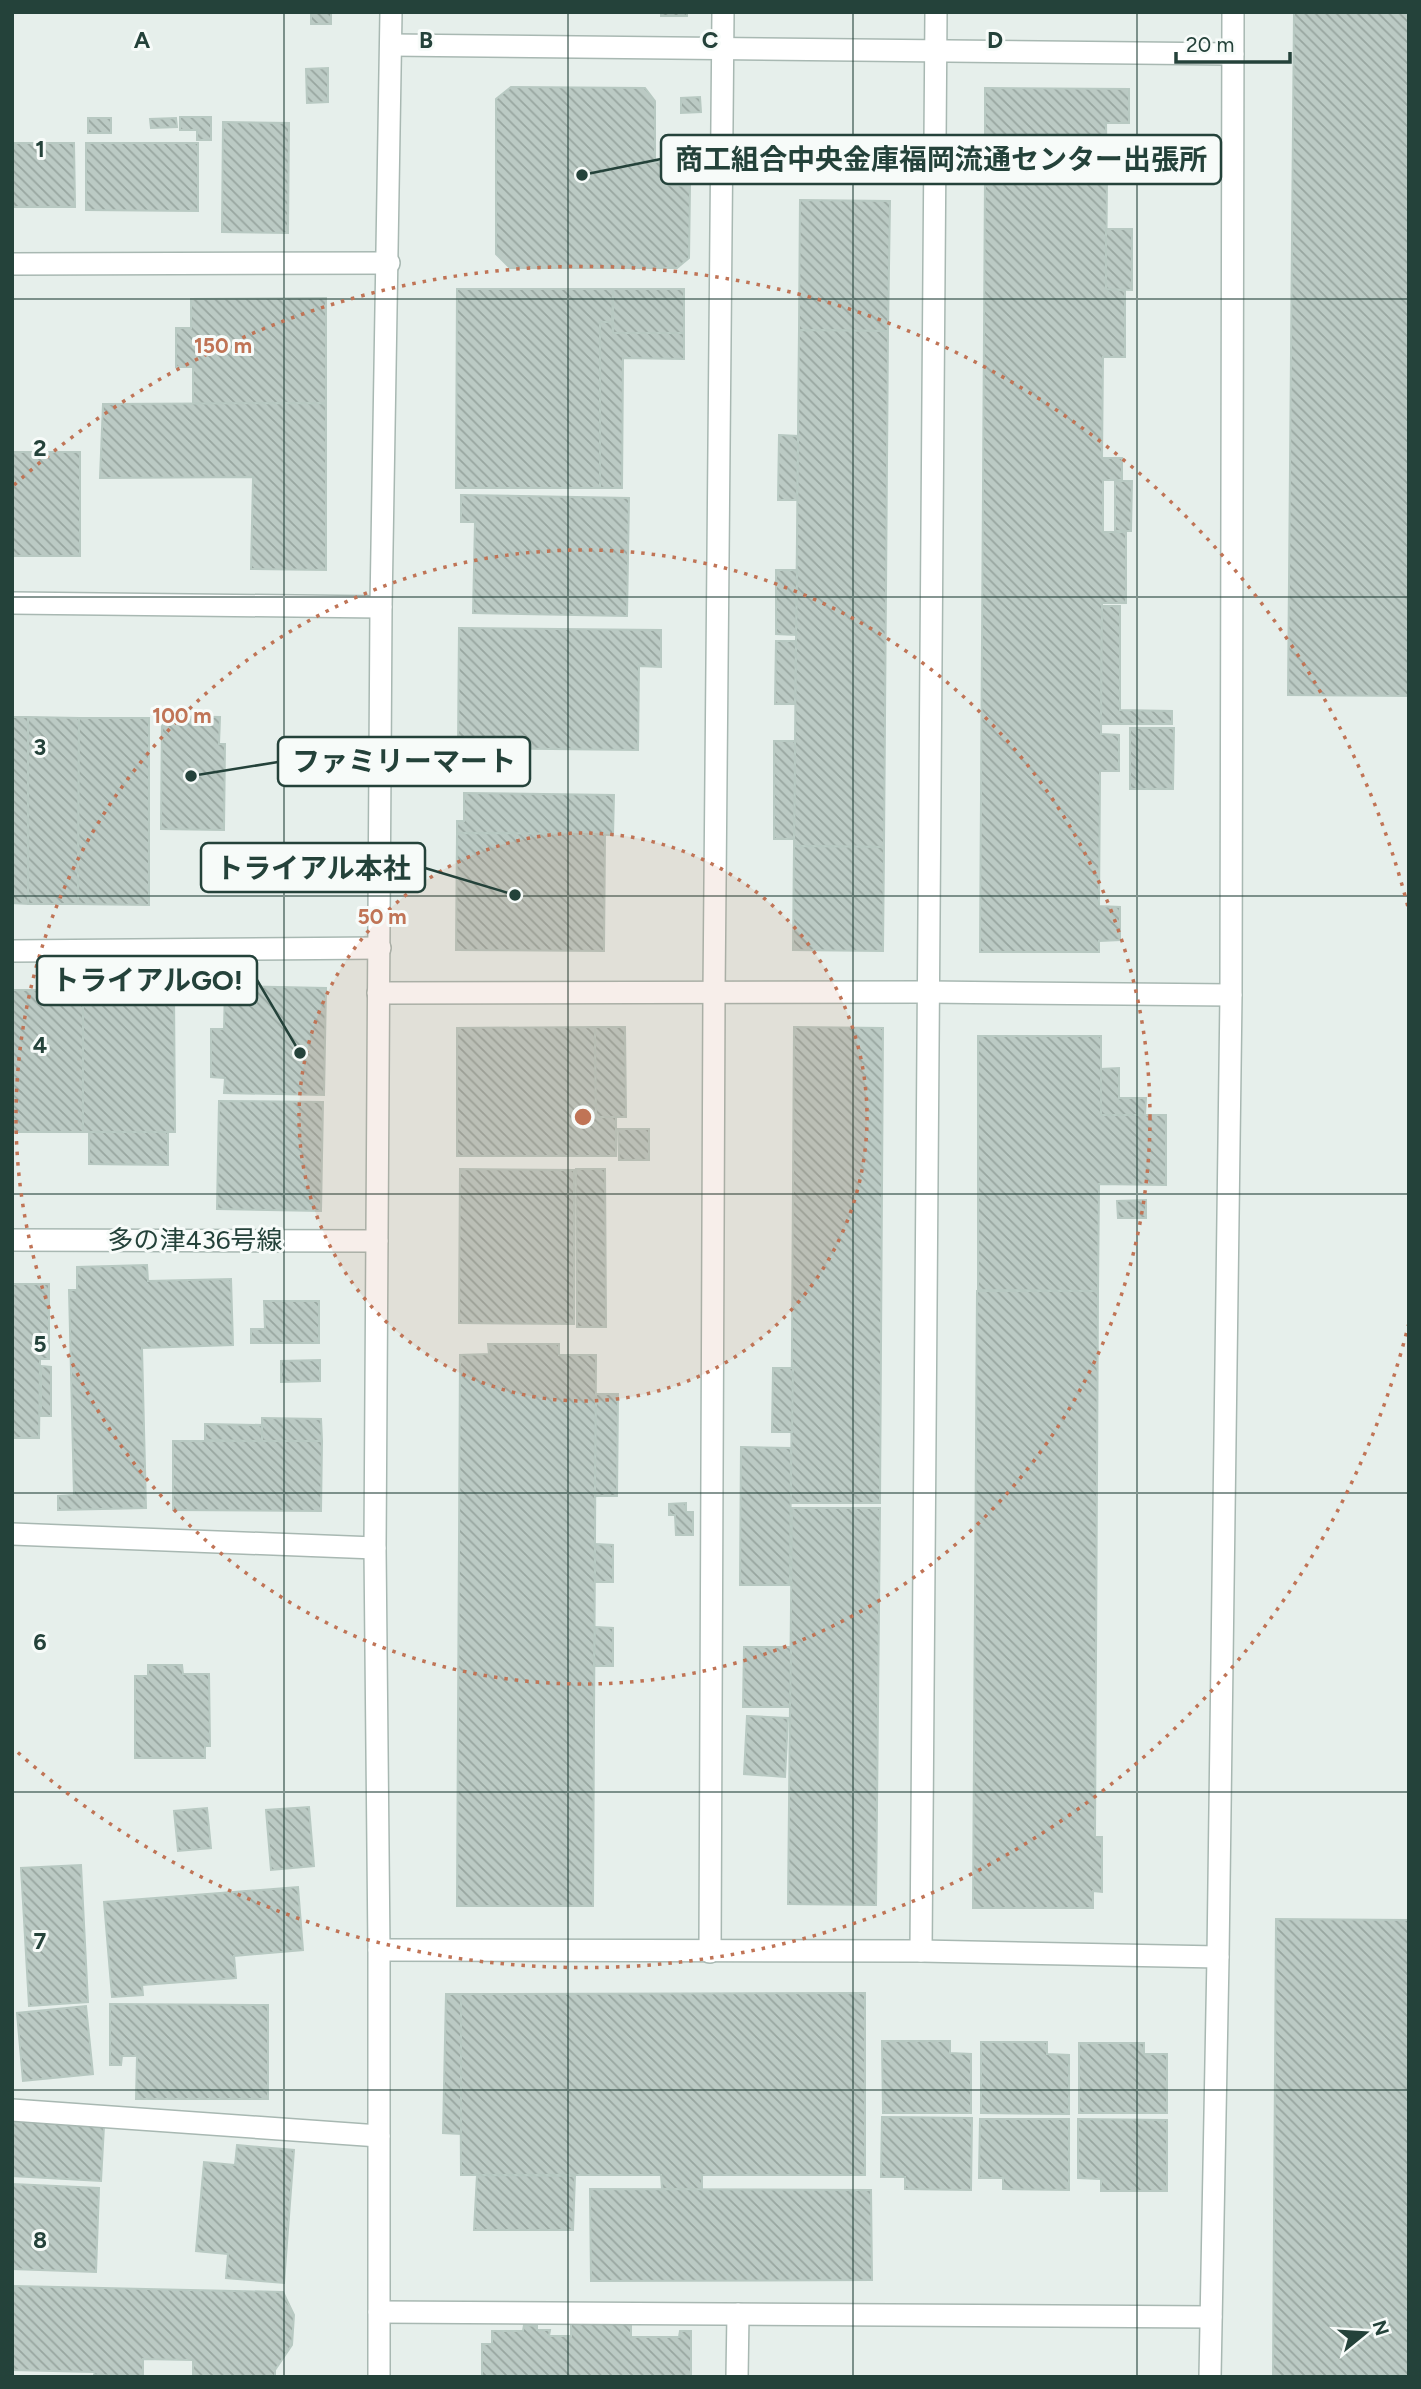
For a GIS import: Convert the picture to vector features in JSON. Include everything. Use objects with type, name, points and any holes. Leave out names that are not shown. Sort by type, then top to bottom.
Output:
[{"type":"street","points":[[379,2377],[375,1548],[381,607],[391,12]]},
{"type":"street","points":[[710,1952],[714,993],[723,12]]},
{"type":"street","points":[[921,1951],[936,12]]},
{"type":"street","points":[[1210,2377],[1231,995],[1233,12]]},
{"type":"street","points":[[391,46],[1233,54]]},
{"type":"street","points":[[12,264],[388,263]]},
{"type":"street","points":[[12,603],[381,607]]},
{"type":"street","points":[[12,951],[380,948]]},
{"type":"street","points":[[379,993],[927,992],[1231,995]]},
{"type":"street","name":"多の津436号線","points":[[12,1240],[377,1241]]},
{"type":"street","points":[[12,1534],[375,1548]]},
{"type":"street","points":[[379,1950],[921,1951],[1218,1957]]},
{"type":"street","points":[[12,2110],[379,2136]]},
{"type":"street","points":[[379,2312],[1211,2317]]},
{"type":"street","points":[[737,2377],[738,2314]]},
{"type":"building","points":[[311,12],[331,12],[331,24],[311,24]]},
{"type":"building","points":[[661,12],[687,12],[687,16],[661,16]]},
{"type":"building","points":[[1294,12],[1409,12],[1409,696],[1288,695]]},
{"type":"building","points":[[328,68],[328,102],[307,103],[306,69]]},
{"type":"building","points":[[511,87],[645,88],[655,101],[655,162],[668,162],[668,185],[690,186],[689,258],[677,268],[510,268],[496,254],[496,99]]},
{"type":"building","points":[[985,88],[1129,89],[1129,123],[1106,123],[1107,178],[985,178]]},
{"type":"building","points":[[700,97],[701,112],[681,113],[681,98]]},
{"type":"building","points":[[180,117],[211,117],[211,140],[197,140],[197,130],[180,130]]},
{"type":"building","points":[[88,118],[111,118],[111,133],[88,133]]},
{"type":"building","points":[[176,118],[177,127],[151,128],[150,119]]},
{"type":"building","points":[[223,122],[289,123],[288,233],[222,232]]},
{"type":"building","points":[[12,143],[74,143],[75,207],[12,207]]},
{"type":"building","points":[[86,143],[198,143],[198,211],[86,210]]},
{"type":"building","points":[[985,178],[1107,178],[1106,289],[1125,290],[1125,357],[1103,357],[1102,458],[1122,458],[1122,480],[1103,480],[1103,532],[1126,532],[1126,603],[1102,603],[1101,734],[1119,735],[1119,771],[1100,771],[1099,906],[1120,907],[1120,940],[1099,941],[1099,952],[980,952]]},
{"type":"building","points":[[800,200],[890,201],[888,331],[799,330]]},
{"type":"building","points":[[1106,229],[1132,229],[1132,290],[1106,289]]},
{"type":"building","points":[[457,289],[613,289],[612,322],[600,322],[600,488],[456,488]]},
{"type":"building","points":[[613,289],[684,289],[684,333],[613,333]]},
{"type":"building","points":[[326,298],[326,403],[193,404],[193,367],[176,367],[176,328],[191,328],[191,299]]},
{"type":"building","points":[[600,322],[612,322],[613,333],[684,333],[684,359],[623,358],[622,488],[600,488]]},
{"type":"building","points":[[799,330],[888,331],[884,847],[794,846]]},
{"type":"building","points":[[326,403],[326,570],[251,569],[253,477],[100,478],[103,404]]},
{"type":"building","points":[[779,435],[798,436],[797,500],[778,500]]},
{"type":"building","points":[[12,452],[80,452],[80,556],[12,556]]},
{"type":"building","points":[[1115,481],[1132,481],[1131,531],[1115,531]]},
{"type":"building","points":[[461,495],[629,498],[627,616],[473,613],[475,522],[461,522]]},
{"type":"building","points":[[776,570],[797,570],[796,635],[776,634]]},
{"type":"building","points":[[1102,606],[1120,606],[1120,710],[1172,711],[1172,724],[1101,724]]},
{"type":"building","points":[[459,628],[661,630],[661,667],[639,666],[638,750],[458,748]]},
{"type":"building","points":[[776,641],[796,641],[795,704],[775,704]]},
{"type":"building","points":[[162,716],[220,717],[219,744],[225,744],[224,830],[161,829]]},
{"type":"building","points":[[12,717],[28,717],[28,904],[12,903]]},
{"type":"building","points":[[28,717],[79,718],[78,904],[28,904]]},
{"type":"building","points":[[79,718],[149,718],[149,905],[78,904]]},
{"type":"building","points":[[1130,728],[1174,728],[1173,789],[1130,789]]},
{"type":"building","points":[[774,741],[795,741],[794,839],[774,839]]},
{"type":"building","points":[[464,793],[614,795],[613,835],[457,833],[457,821],[464,821]]},
{"type":"building","points":[[457,833],[605,834],[604,951],[456,950]]},
{"type":"building","points":[[794,846],[884,847],[883,951],[793,950]]},
{"type":"building","points":[[225,986],[326,988],[324,1095],[224,1093],[225,1078],[211,1077],[211,1029],[224,1029]]},
{"type":"building","points":[[12,990],[83,990],[83,1132],[12,1132]]},
{"type":"building","points":[[83,990],[174,990],[175,1132],[83,1132]]},
{"type":"building","points":[[595,1027],[596,1117],[616,1117],[616,1156],[457,1156],[457,1028]]},
{"type":"building","points":[[595,1027],[625,1027],[626,1117],[596,1117]]},
{"type":"building","points":[[794,1027],[883,1028],[880,1503],[791,1503]]},
{"type":"building","points":[[978,1036],[1101,1036],[1101,1115],[1166,1115],[1166,1185],[1099,1184],[1098,1291],[978,1290]]},
{"type":"building","points":[[1119,1068],[1119,1098],[1146,1098],[1145,1115],[1101,1115],[1101,1069]]},
{"type":"building","points":[[219,1101],[323,1102],[321,1211],[217,1209]]},
{"type":"building","points":[[618,1129],[649,1129],[649,1160],[619,1160]]},
{"type":"building","points":[[89,1132],[168,1132],[168,1165],[89,1164]]},
{"type":"building","points":[[460,1169],[574,1170],[574,1324],[459,1323]]},
{"type":"building","points":[[576,1169],[605,1169],[606,1327],[577,1327]]},
{"type":"building","points":[[1146,1200],[1146,1218],[1118,1218],[1117,1201]]},
{"type":"building","points":[[147,1265],[148,1281],[231,1279],[233,1345],[142,1348],[146,1508],[58,1510],[58,1496],[74,1495],[69,1290],[77,1290],[77,1267]]},
{"type":"building","points":[[12,1284],[49,1284],[49,1359],[40,1359],[39,1438],[12,1438]]},
{"type":"building","points":[[977,1291],[1098,1291],[1095,1837],[1102,1837],[1102,1892],[1093,1891],[1093,1908],[973,1908]]},
{"type":"building","points":[[264,1301],[319,1301],[319,1343],[251,1343],[251,1329],[265,1329]]},
{"type":"building","points":[[488,1344],[559,1344],[559,1355],[596,1355],[593,1906],[457,1906],[460,1355],[489,1354]]},
{"type":"building","points":[[320,1360],[320,1381],[281,1382],[281,1361]]},
{"type":"building","points":[[41,1366],[51,1367],[51,1416],[41,1416]]},
{"type":"building","points":[[773,1368],[793,1368],[792,1432],[772,1432]]},
{"type":"building","points":[[596,1394],[618,1394],[617,1496],[595,1496]]},
{"type":"building","points":[[262,1418],[321,1419],[322,1441],[262,1441]]},
{"type":"building","points":[[205,1424],[262,1425],[262,1441],[205,1440]]},
{"type":"building","points":[[173,1441],[322,1441],[321,1511],[173,1510]]},
{"type":"building","points":[[741,1447],[791,1448],[790,1585],[740,1585]]},
{"type":"building","points":[[686,1503],[686,1512],[693,1512],[693,1535],[676,1535],[675,1515],[669,1515],[669,1504]]},
{"type":"building","points":[[792,1508],[880,1508],[876,1905],[788,1904]]},
{"type":"building","points":[[595,1544],[613,1545],[613,1582],[595,1582]]},
{"type":"building","points":[[595,1627],[613,1628],[613,1666],[594,1666]]},
{"type":"building","points":[[744,1647],[791,1647],[790,1707],[743,1707]]},
{"type":"building","points":[[148,1665],[182,1665],[183,1674],[209,1674],[210,1746],[205,1746],[205,1758],[135,1758],[135,1676],[148,1676]]},
{"type":"building","points":[[747,1716],[788,1718],[785,1777],[744,1774]]},
{"type":"building","points":[[309,1807],[314,1866],[271,1870],[266,1810]]},
{"type":"building","points":[[207,1808],[211,1848],[178,1851],[174,1811]]},
{"type":"building","points":[[81,1865],[88,2002],[29,2006],[21,1868]]},
{"type":"building","points":[[298,1887],[303,1950],[234,1956],[236,1978],[142,1985],[143,1995],[112,1997],[104,1902]]},
{"type":"building","points":[[1276,1919],[1409,1920],[1409,2377],[1273,2377]]},
{"type":"building","points":[[865,1993],[865,2175],[702,2175],[702,2190],[662,2189],[661,2175],[461,2175],[460,1994]]},
{"type":"building","points":[[446,1994],[460,1994],[461,1997],[461,2134],[443,2133]]},
{"type":"building","points":[[110,2004],[268,2005],[268,2099],[136,2099],[137,2056],[122,2056],[121,2065],[110,2065]]},
{"type":"building","points":[[86,2006],[93,2074],[23,2081],[17,2013]]},
{"type":"building","points":[[882,2041],[950,2041],[950,2053],[971,2054],[971,2113],[883,2113]]},
{"type":"building","points":[[981,2042],[1047,2042],[1047,2054],[1069,2055],[1069,2114],[981,2113]]},
{"type":"building","points":[[1079,2043],[1144,2043],[1144,2054],[1167,2054],[1167,2113],[1079,2113]]},
{"type":"building","points":[[882,2117],[972,2118],[971,2190],[905,2189],[905,2177],[881,2177]]},
{"type":"building","points":[[980,2119],[1069,2119],[1069,2190],[1003,2189],[1003,2178],[979,2178]]},
{"type":"building","points":[[1078,2119],[1167,2120],[1167,2191],[1101,2191],[1101,2179],[1078,2178]]},
{"type":"building","points":[[12,2121],[104,2126],[101,2181],[12,2176]]},
{"type":"building","points":[[237,2145],[294,2150],[284,2283],[226,2278],[228,2254],[196,2251],[204,2162],[235,2165]]},
{"type":"building","points":[[477,2175],[575,2176],[573,2230],[474,2230]]},
{"type":"building","points":[[12,2184],[99,2188],[96,2272],[12,2269]]},
{"type":"building","points":[[590,2189],[871,2190],[872,2280],[591,2281]]},
{"type":"building","points":[[13,2286],[283,2292],[294,2315],[292,2345],[275,2370],[275,2377],[193,2377],[193,2360],[143,2359],[143,2377],[94,2375],[95,2372],[12,2370]]},
{"type":"building","points":[[571,2324],[631,2324],[631,2337],[679,2337],[680,2331],[691,2331],[691,2377],[482,2377],[482,2344],[492,2344],[492,2331],[523,2331],[524,2325],[537,2326],[537,2330],[550,2330],[549,2336],[571,2336]]},
{"type":"place","name":"商工組合中央金庫福岡流通センター出張所","points":[[582,175]]},
{"type":"place","name":"ファミリーマート","points":[[191,776]]},
{"type":"place","name":"トライアル本社","points":[[515,895]]},
{"type":"place","name":"トライアルGO!","points":[[300,1053]]}]
